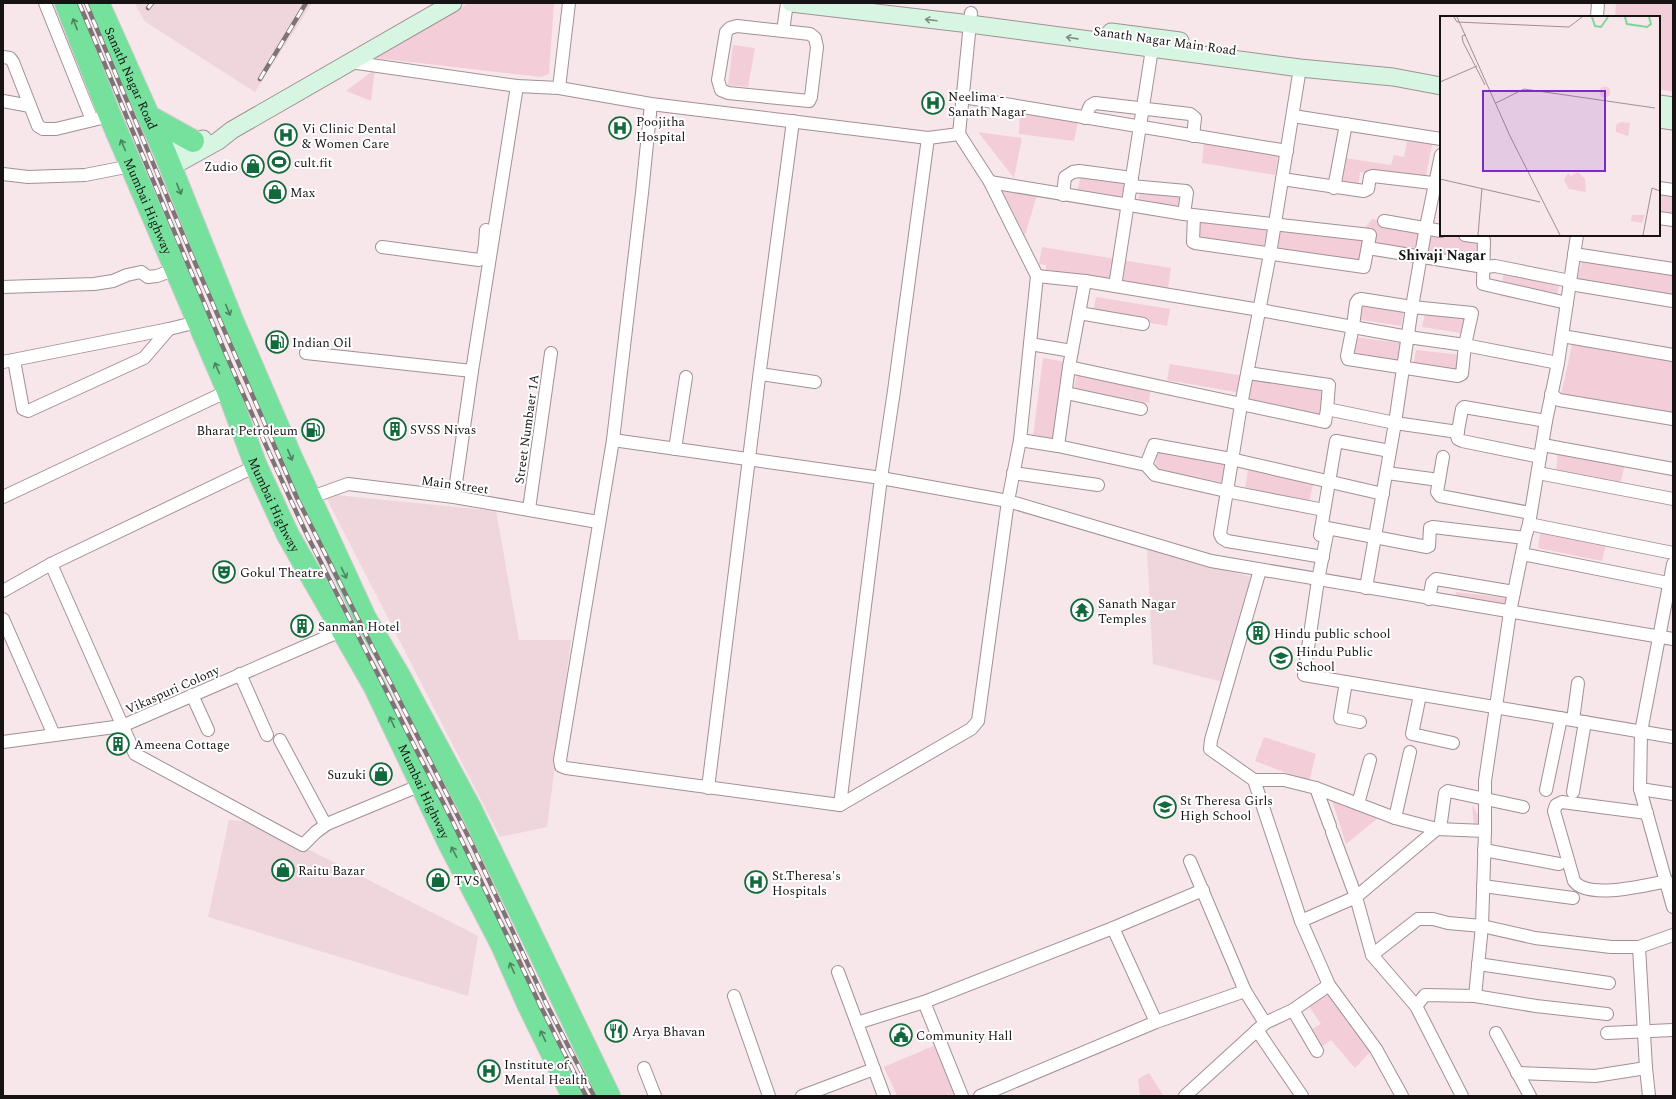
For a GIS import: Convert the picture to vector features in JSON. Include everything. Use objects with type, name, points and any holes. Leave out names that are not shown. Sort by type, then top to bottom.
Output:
[{"type":"highway","name":"Mumbai Highway","points":[[66,3],[101,118],[131,166],[228,391],[256,466],[288,535],[375,687],[421,785],[502,945],[531,1011],[573,1096]]},
{"type":"highway","name":"Sanath Nagar Road","points":[[98,3],[168,160]]},
{"type":"highway","points":[[148,116],[193,141]]},
{"type":"highway","points":[[168,160],[232,320],[309,498],[365,618],[398,674],[473,815],[609,1096]]},
{"type":"highway","points":[[375,687],[398,674]]},
{"type":"highway","points":[[531,1011],[561,996]]},
{"type":"street","points":[[3,57],[10,58],[13,62],[38,126],[43,129],[56,129],[101,118],[45,3]]},
{"type":"street","points":[[168,160],[218,141],[232,130],[453,3]]},
{"type":"street","points":[[559,88],[569,3]]},
{"type":"street","points":[[783,31],[787,3]]},
{"type":"street","points":[[791,3],[970,19],[1152,49],[1393,78],[1440,86]]},
{"type":"street","name":"Sanath Nagar Main Road","points":[[888,3],[970,19],[1244,51],[1301,56],[1440,74]]},
{"type":"street","points":[[1597,16],[1598,3]]},
{"type":"street","points":[[651,104],[613,440],[598,522],[560,760],[561,766],[566,768],[708,788],[840,805],[975,726],[978,721],[1008,501],[1020,440],[1037,276],[990,182],[960,134],[970,19]]},
{"type":"street","points":[[737,26],[783,31],[810,34],[816,38],[817,47],[812,97],[808,101],[728,93],[721,90],[718,80],[726,32],[730,28],[737,26]]},
{"type":"street","points":[[1115,286],[1152,49]]},
{"type":"street","points":[[350,62],[517,86],[559,88],[651,104],[928,138],[960,134]]},
{"type":"street","points":[[1300,68],[1270,254],[1231,459],[1220,534],[1222,538],[1227,541],[1320,556]]},
{"type":"street","points":[[454,497],[472,371],[488,239],[517,86]]},
{"type":"street","points":[[962,98],[1287,151]]},
{"type":"street","points":[[3,101],[30,106]]},
{"type":"street","points":[[1085,118],[1090,106],[1095,102],[1190,114],[1195,118],[1193,136]]},
{"type":"street","points":[[1660,104],[1673,106]]},
{"type":"street","points":[[1293,116],[1440,139]]},
{"type":"street","points":[[1660,119],[1673,121]]},
{"type":"street","points":[[708,788],[748,460],[793,121]]},
{"type":"street","points":[[1334,188],[1346,124]]},
{"type":"street","points":[[168,160],[193,141],[232,130]]},
{"type":"street","points":[[840,805],[881,478],[928,138]]},
{"type":"street","points":[[1366,588],[1387,473],[1420,257],[1438,184],[1440,165]]},
{"type":"street","points":[[3,174],[28,177],[85,175],[131,166]]},
{"type":"street","points":[[990,182],[1063,195],[1189,214],[1370,235],[1364,268],[1195,244],[1193,242],[1189,214],[1187,193],[1186,191],[1131,182],[1079,171],[1073,172],[1065,177],[1063,195]]},
{"type":"street","points":[[1282,179],[1334,188],[1364,191],[1368,189],[1370,177],[1374,176],[1438,184]]},
{"type":"street","points":[[1660,188],[1673,190]]},
{"type":"street","points":[[1660,218],[1673,220]]},
{"type":"street","points":[[1384,221],[1440,231]]},
{"type":"street","points":[[1473,236],[1480,237],[1484,240],[1483,284],[1567,303]]},
{"type":"street","points":[[1475,996],[1482,926],[1485,781],[1510,612],[1524,538],[1530,518],[1546,421],[1558,363],[1577,236]]},
{"type":"street","points":[[382,247],[480,260],[483,257],[488,239]]},
{"type":"street","points":[[1368,248],[1484,267],[1495,266],[1570,282],[1673,301]]},
{"type":"street","points":[[1574,254],[1673,269]]},
{"type":"street","points":[[3,286],[94,284],[113,281],[127,275],[141,272],[148,277],[157,276],[176,269]]},
{"type":"street","points":[[1037,276],[1085,281],[1260,310],[1408,337],[1465,345],[1558,363]]},
{"type":"street","points":[[1058,446],[1069,367],[1085,281]]},
{"type":"street","points":[[1358,300],[1412,308],[1472,313],[1465,345],[1462,374],[1460,376],[1348,359],[1347,356],[1356,303],[1358,300]]},
{"type":"street","points":[[1079,313],[1143,324]]},
{"type":"street","points":[[169,329],[144,358],[28,411],[23,409],[8,361],[197,322]]},
{"type":"street","points":[[1562,336],[1673,355]]},
{"type":"street","points":[[1030,344],[1072,351]]},
{"type":"street","points":[[306,353],[472,371]]},
{"type":"street","name":"Street Numbaer 1A","points":[[529,509],[551,353]]},
{"type":"street","points":[[1069,367],[1325,422],[1329,385],[1248,373]]},
{"type":"street","points":[[760,374],[815,382]]},
{"type":"street","points":[[675,449],[686,377]]},
{"type":"street","points":[[3,497],[228,391]]},
{"type":"street","points":[[1066,393],[1141,409]]},
{"type":"street","points":[[1552,394],[1559,400],[1673,419]]},
{"type":"street","points":[[1546,421],[1464,407],[1462,409],[1458,440],[1673,469]]},
{"type":"street","points":[[1327,409],[1458,432]]},
{"type":"street","points":[[613,440],[881,478],[1008,501],[1212,561],[1429,599],[1673,639]]},
{"type":"street","points":[[1020,440],[1058,446],[1146,465],[1154,475],[1324,510]]},
{"type":"street","points":[[1390,451],[1336,441],[1324,510],[1325,528],[1304,675],[1420,695],[1496,706],[1673,737]]},
{"type":"street","points":[[1146,465],[1154,445],[1231,459],[1383,494]]},
{"type":"street","points":[[1443,457],[1437,492],[1440,496],[1673,553]]},
{"type":"street","points":[[3,591],[51,564],[256,466]]},
{"type":"street","points":[[1014,473],[1098,485]]},
{"type":"street","points":[[1387,473],[1439,480]]},
{"type":"street","points":[[1538,473],[1673,499]]},
{"type":"street","name":"Main Street","points":[[309,498],[348,484],[454,497],[598,522]]},
{"type":"street","points":[[1325,528],[1428,547],[1430,528],[1433,527],[1524,538]]},
{"type":"street","points":[[1522,554],[1672,584]]},
{"type":"street","points":[[51,564],[133,752],[137,757],[303,845],[327,824],[421,785]]},
{"type":"street","points":[[1673,564],[1672,584],[1641,732],[1640,789],[1670,887],[1673,907]]},
{"type":"street","points":[[1260,570],[1210,748],[1216,754],[1254,780],[1284,780],[1316,788],[1395,818],[1438,828],[1485,831]]},
{"type":"street","points":[[1429,599],[1432,583],[1436,579],[1514,592]]},
{"type":"street","points":[[3,619],[54,735]]},
{"type":"street","name":"Vikaspuri Colony","points":[[3,742],[122,726],[343,630]]},
{"type":"street","points":[[240,674],[268,735]]},
{"type":"street","points":[[1346,682],[1340,718],[1360,722]]},
{"type":"street","points":[[1573,792],[1579,721],[1578,683]]},
{"type":"street","points":[[1420,695],[1412,734],[1453,743]]},
{"type":"street","points":[[192,696],[208,730]]},
{"type":"street","points":[[1546,790],[1561,718]]},
{"type":"street","points":[[280,740],[324,822],[327,824]]},
{"type":"street","points":[[1395,818],[1410,752]]},
{"type":"street","points":[[1358,804],[1370,760]]},
{"type":"street","points":[[1254,780],[1301,921],[1329,985],[1376,1049],[1402,1096]]},
{"type":"street","points":[[1316,788],[1356,897],[1372,955],[1416,1006],[1462,1096]]},
{"type":"street","points":[[1640,789],[1673,794]]},
{"type":"street","points":[[1301,921],[1356,897],[1438,828],[1446,791],[1523,807]]},
{"type":"street","points":[[1647,813],[1562,802],[1556,805],[1554,810],[1574,881],[1578,886],[1589,889],[1622,890],[1670,887]]},
{"type":"street","points":[[1484,850],[1559,864]]},
{"type":"street","points":[[1190,861],[1244,991],[1261,1026],[1302,1096]]},
{"type":"street","points":[[1483,886],[1573,898]]},
{"type":"street","points":[[857,1023],[924,1002],[1113,928],[1203,890]]},
{"type":"street","points":[[1372,955],[1418,919],[1434,919],[1448,923],[1482,926],[1535,938],[1611,947],[1639,947],[1673,935]]},
{"type":"street","points":[[1113,928],[1156,1022]]},
{"type":"street","points":[[1639,947],[1649,1096]]},
{"type":"street","points":[[1478,964],[1609,983]]},
{"type":"street","points":[[838,972],[884,1096]]},
{"type":"street","points":[[1185,1096],[1261,1026],[1293,1010],[1329,985]]},
{"type":"street","points":[[980,1096],[1156,1022],[1244,991]]},
{"type":"street","points":[[1416,1006],[1425,995],[1475,996],[1536,1006],[1607,1014]]},
{"type":"street","points":[[734,996],[769,1096]]},
{"type":"street","points":[[924,1002],[962,1096]]},
{"type":"street","points":[[1293,1010],[1317,1051]]},
{"type":"street","points":[[1607,1033],[1673,1030]]},
{"type":"street","points":[[1496,1033],[1530,1096]]},
{"type":"street","points":[[644,1068],[655,1096]]},
{"type":"street","points":[[1518,1073],[1596,1076],[1646,1068]]},
{"type":"street","points":[[802,1096],[874,1069]]},
{"type":"shaded area","points":[[135,3],[312,3],[255,92],[144,21]]},
{"type":"shaded area","points":[[469,3],[554,3],[549,74],[541,77],[376,58]]},
{"type":"shaded area","points":[[1616,3],[1673,3],[1673,92],[1660,89],[1660,16],[1615,16]]},
{"type":"shaded area","points":[[733,45],[755,48],[748,87],[728,85]]},
{"type":"shaded area","points":[[375,69],[371,101],[346,91]]},
{"type":"shaded area","points":[[1020,113],[1078,121],[1074,141],[1019,134]]},
{"type":"shaded area","points":[[978,132],[1022,138],[1014,178]]},
{"type":"shaded area","points":[[1408,136],[1433,140],[1425,181],[1360,172],[1358,190],[1342,191],[1345,158],[1391,165],[1394,155],[1404,157]]},
{"type":"shaded area","points":[[1204,140],[1279,149],[1275,175],[1202,163]]},
{"type":"shaded area","points":[[1081,175],[1126,180],[1123,199],[1077,192]]},
{"type":"shaded area","points":[[1660,181],[1673,183],[1673,219],[1660,217]]},
{"type":"shaded area","points":[[1001,188],[1038,192],[1025,235]]},
{"type":"shaded area","points":[[1141,188],[1186,194],[1183,212],[1137,205]]},
{"type":"shaded area","points":[[1197,216],[1269,228],[1262,251],[1195,242]]},
{"type":"shaded area","points":[[1372,219],[1423,229],[1419,254],[1369,247],[1362,232]]},
{"type":"shaded area","points":[[1278,226],[1368,237],[1360,265],[1273,252]]},
{"type":"shaded area","points":[[1427,231],[1440,234],[1440,236],[1453,236],[1479,240],[1482,264],[1423,255]]},
{"type":"shaded area","points":[[1042,247],[1171,268],[1168,287],[1046,270],[1046,265],[1039,264]]},
{"type":"shaded area","points":[[1583,257],[1673,270],[1673,302],[1586,288],[1587,281],[1577,279]]},
{"type":"shaded area","points":[[1504,271],[1560,280],[1555,306],[1500,296]]},
{"type":"shaded area","points":[[1096,297],[1170,309],[1167,326],[1093,312]]},
{"type":"shaded area","points":[[1359,302],[1404,307],[1401,326],[1355,319]]},
{"type":"shaded area","points":[[1426,310],[1471,315],[1468,334],[1422,327]]},
{"type":"shaded area","points":[[1355,337],[1400,343],[1397,362],[1351,354]]},
{"type":"shaded area","points":[[1573,341],[1673,357],[1673,417],[1560,399]]},
{"type":"shaded area","points":[[1416,350],[1462,355],[1458,374],[1413,366]]},
{"type":"shaded area","points":[[1043,358],[1065,362],[1057,441],[1033,437]]},
{"type":"shaded area","points":[[1170,364],[1244,376],[1241,393],[1167,380]]},
{"type":"shaded area","points":[[1077,374],[1151,386],[1149,403],[1074,389]]},
{"type":"shaded area","points":[[1251,375],[1323,389],[1319,416],[1245,400]]},
{"type":"shaded area","points":[[1157,450],[1226,461],[1222,482],[1155,470]]},
{"type":"shaded area","points":[[1558,451],[1625,463],[1620,485],[1556,472]]},
{"type":"shaded area","points":[[1248,469],[1314,481],[1309,502],[1245,489]]},
{"type":"shaded area","points":[[335,495],[496,511],[519,640],[571,640],[547,827],[500,837],[327,499]]},
{"type":"shaded area","points":[[1541,528],[1607,540],[1602,561],[1538,548]]},
{"type":"shaded area","points":[[1147,548],[1252,577],[1223,682],[1153,664]]},
{"type":"shaded area","points":[[1456,592],[1516,599],[1515,610],[1455,599]]},
{"type":"shaded area","points":[[1264,737],[1316,754],[1309,782],[1255,761]]},
{"type":"shaded area","points":[[1331,797],[1378,818],[1346,844]]},
{"type":"shaded area","points":[[1472,805],[1484,824],[1474,826]]},
{"type":"shaded area","name":"Raitu Bazar","points":[[229,820],[255,822],[478,936],[468,996],[208,917]]},
{"type":"shaded area","points":[[1325,991],[1373,1049],[1355,1068],[1331,1040],[1321,1047],[1310,1030],[1321,1024],[1308,1005]]},
{"type":"shaded area","points":[[938,1044],[958,1096],[897,1096],[884,1067]]},
{"type":"shaded area","points":[[1149,1073],[1163,1096],[1140,1096],[1138,1079]]},
{"type":"railway","points":[[79,3],[220,340],[278,473],[309,539],[451,818],[541,1007],[586,1096]]},
{"type":"railway","points":[[86,3],[189,249],[297,498],[472,844],[547,1005],[594,1096]]},
{"type":"railway","points":[[148,8],[152,3]]},
{"type":"railway","points":[[260,79],[306,3]]},
{"type":"place","name":"Neelima - Sanath Nagar","points":[[933,103]]},
{"type":"place","name":"Poojitha Hospital","points":[[620,128]]},
{"type":"place","name":"Vi Clinic Dental & Women Care","points":[[286,135]]},
{"type":"place","name":"cult.fit","points":[[279,162]]},
{"type":"place","name":"Zudio","points":[[253,166]]},
{"type":"place","name":"Max","points":[[275,192]]},
{"type":"place","name":"Indian Oil","points":[[277,342]]},
{"type":"place","name":"SVSS Nivas","points":[[395,429]]},
{"type":"place","name":"Bharat Petroleum","points":[[313,430]]},
{"type":"place","name":"Gokul Theatre","points":[[224,572]]},
{"type":"place","name":"Sanath Nagar Temples","points":[[1082,610]]},
{"type":"place","name":"Sanman Hotel","points":[[302,626]]},
{"type":"place","name":"Hindu public school","points":[[1258,633]]},
{"type":"place","name":"Hindu Public School","points":[[1281,658]]},
{"type":"place","name":"Ameena Cottage","points":[[118,744]]},
{"type":"place","name":"Suzuki","points":[[381,774]]},
{"type":"place","name":"St Theresa Girls High School","points":[[1165,807]]},
{"type":"place","name":"Raitu Bazar","points":[[283,870]]},
{"type":"place","name":"TVS","points":[[438,880]]},
{"type":"place","name":"St.Theresa's Hospitals","points":[[756,882]]},
{"type":"place","name":"Arya Bhavan","points":[[616,1031]]},
{"type":"place","name":"Community Hall","points":[[901,1035]]},
{"type":"place","name":"Institute of Mental Health","points":[[489,1071]]},
{"type":"district","name":"Shivaji Nagar","points":[[1442,255]]}]
